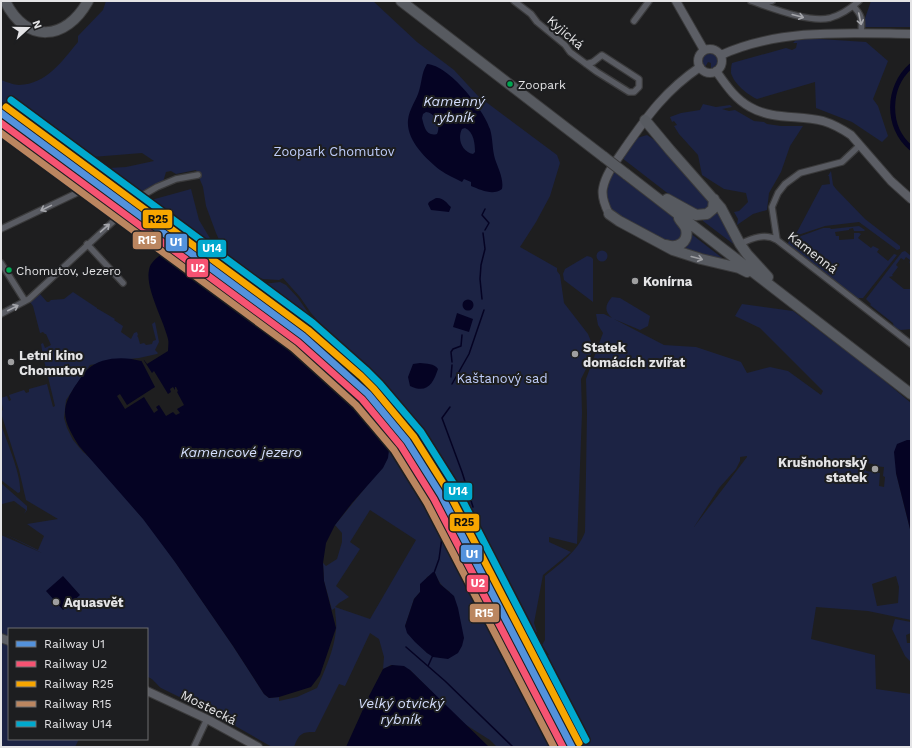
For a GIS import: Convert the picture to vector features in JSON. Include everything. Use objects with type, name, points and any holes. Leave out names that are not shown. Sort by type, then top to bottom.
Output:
[{"type":"highway","points":[[5,1],[16,19],[23,25],[42,32],[59,30],[72,22],[88,1]]},
{"type":"highway","points":[[401,1],[605,155],[667,199],[911,394]]},
{"type":"highway","points":[[412,1],[515,79],[605,155]]},
{"type":"highway","points":[[645,120],[714,199],[726,216],[740,244],[767,279]]},
{"type":"highway","points":[[627,171],[673,211],[767,279],[911,387]]},
{"type":"highway","points":[[667,199],[696,215],[707,214],[713,208],[714,199]]},
{"type":"highway","points":[[661,243],[671,247],[677,246],[684,242],[686,238],[686,227],[673,211]]},
{"type":"highway","points":[[609,214],[619,221],[682,254],[739,268],[767,279]]},
{"type":"street","name":"Kyjická","points":[[514,1],[531,14],[537,22],[565,45],[570,52],[586,64],[629,92],[634,92],[639,87],[639,79],[602,55],[593,62],[586,64]]},
{"type":"street","points":[[634,21],[649,1]]},
{"type":"street","points":[[676,1],[704,50]]},
{"type":"street","points":[[751,1],[812,19],[823,19],[840,15],[859,1]]},
{"type":"street","points":[[761,4],[772,1]]},
{"type":"street","points":[[853,6],[858,11],[861,18],[861,34]]},
{"type":"street","points":[[720,55],[734,49],[780,37],[813,33],[911,34]]},
{"type":"street","points":[[704,50],[715,50],[720,55],[722,58],[721,66],[716,71],[709,73],[705,72],[698,64],[699,56],[704,50]]},
{"type":"street","points":[[609,214],[602,195],[605,180],[609,172],[645,120],[677,83],[700,67]]},
{"type":"street","points":[[716,71],[733,94],[751,108],[771,115],[811,119],[828,123],[843,130],[860,145],[891,181],[911,199]]},
{"type":"street","name":"Kamenná","points":[[860,145],[842,162],[800,173],[785,184],[778,193],[772,207],[777,240],[911,344]]},
{"type":"street","points":[[1,314],[25,301],[118,217],[126,205],[157,187],[176,179],[198,175]]},
{"type":"street","points":[[1,229],[81,191],[118,217]]},
{"type":"street","points":[[740,244],[765,236],[771,236],[777,240]]},
{"type":"street","points":[[87,244],[123,283]]},
{"type":"street","points":[[1,263],[25,301]]},
{"type":"street","name":"Mostecká","points":[[148,691],[207,719],[258,747]]},
{"type":"street","points":[[194,747],[207,719]]},
{"type":"green space","points":[[106,1],[373,1],[417,42],[454,70],[478,96],[557,155],[560,163],[550,196],[520,247],[557,268],[560,275],[564,303],[588,334],[592,344],[592,350],[589,363],[581,379],[582,413],[577,544],[549,537],[549,542],[571,552],[543,575],[534,623],[537,632],[531,635],[536,647],[546,659],[545,655],[549,655],[542,645],[545,640],[545,576],[573,551],[582,539],[585,532],[587,413],[586,379],[603,333],[598,325],[596,314],[604,314],[612,318],[606,308],[612,297],[620,298],[650,316],[648,326],[640,330],[614,319],[664,345],[696,347],[741,362],[747,373],[770,367],[788,371],[821,395],[823,391],[760,328],[735,316],[742,304],[793,311],[869,368],[911,403],[911,440],[907,440],[896,473],[911,533],[911,620],[868,611],[816,607],[811,639],[875,655],[876,689],[911,694],[911,747],[576,747],[444,493],[410,440],[423,435],[474,532],[526,625],[495,561],[429,436],[421,428],[421,425],[414,427],[405,423],[363,366],[342,349],[283,278],[279,280],[263,279],[236,268],[225,253],[216,233],[206,206],[203,187],[196,170],[176,174],[171,171],[166,172],[162,183],[153,185],[139,196],[124,198],[109,184],[107,177],[101,171],[109,168],[126,167],[154,161],[142,153],[92,157],[81,162],[78,160],[78,155],[73,154],[2,102],[1,80],[19,85],[38,81],[46,76],[60,64],[78,42],[78,36],[103,10]],"holes":[[[747,456],[694,527],[719,488],[736,469],[740,461],[740,457]],[[866,463],[873,464],[873,466],[884,467],[884,487],[879,486],[880,473],[866,471]],[[896,576],[899,587],[898,603],[877,606],[872,584]]]},
{"type":"green space","points":[[871,1],[911,1],[911,27],[862,27]]},
{"type":"green space","points":[[804,38],[866,42],[888,61],[873,99],[878,106],[888,136],[882,142],[852,122],[816,108],[815,82],[757,99],[742,89],[735,81],[731,73],[732,63],[786,48],[792,50],[796,48],[797,43],[793,43],[796,40]]},
{"type":"green space","points":[[710,53],[716,57],[717,60],[717,64],[711,69],[711,63],[708,62],[705,67],[702,63],[704,56]]},
{"type":"green space","points":[[703,104],[716,107],[730,105],[732,107],[722,109],[729,111],[735,110],[754,121],[764,122],[767,124],[781,126],[803,126],[790,146],[781,172],[769,193],[767,210],[753,214],[737,225],[738,219],[734,212],[739,211],[748,202],[746,193],[724,189],[702,175],[698,155],[679,134],[674,126],[677,125],[674,121],[672,122],[670,117],[681,113],[700,110]]},
{"type":"green space","points":[[647,135],[662,145],[710,199],[710,206],[702,213],[679,202],[622,158],[637,138]]},
{"type":"green space","points":[[613,171],[674,218],[682,227],[684,236],[673,245],[627,222],[613,212],[607,199],[607,191]]},
{"type":"green space","points":[[831,171],[833,185],[836,189],[865,219],[900,246],[900,249],[897,250],[859,222],[825,226],[798,235],[796,234],[822,185],[830,184],[828,176]]},
{"type":"green space","points":[[191,189],[199,220],[223,260],[231,268],[254,283],[263,284],[280,282],[286,285],[347,357],[361,367],[390,407],[396,421],[359,379],[305,333],[133,205]]},
{"type":"green space","points":[[716,208],[736,246],[703,221],[703,219]]},
{"type":"green space","points":[[859,226],[865,230],[854,231],[853,228],[835,232],[836,236],[839,236],[839,240],[854,239],[854,233],[859,233],[861,234],[858,238],[871,248],[873,246],[879,249],[877,252],[888,261],[894,254],[897,255],[863,298],[859,298],[858,300],[788,245],[788,243],[790,240],[823,228],[831,229]]},
{"type":"green space","points":[[690,233],[726,261],[683,249],[691,240]]},
{"type":"green space","points":[[602,250],[606,252],[608,256],[606,260],[602,262],[598,260],[596,256],[598,252]]},
{"type":"green space","points":[[905,251],[911,256],[911,261],[909,264],[910,260],[906,257],[904,260],[901,258],[896,265],[898,267],[892,275],[893,276],[889,277],[904,289],[911,289],[911,329],[901,330],[894,328],[893,323],[870,305],[871,304],[866,299],[902,252]]},
{"type":"green space","points":[[179,253],[308,349],[352,387],[376,412],[417,468],[435,498],[564,747],[497,747],[490,740],[463,723],[410,670],[391,665],[383,669],[384,657],[379,639],[370,633],[345,686],[339,684],[315,732],[304,733],[301,735],[297,739],[294,747],[272,747],[216,715],[161,688],[148,678],[148,628],[8,628],[8,740],[78,740],[75,747],[1,747],[1,535],[42,553],[1,532],[38,550],[44,536],[27,524],[58,519],[26,500],[19,470],[1,413],[3,410],[1,398],[7,396],[9,401],[11,400],[9,395],[24,390],[26,393],[29,392],[29,389],[47,384],[53,407],[55,406],[41,344],[43,343],[45,348],[51,345],[46,334],[43,332],[40,333],[33,306],[30,302],[40,294],[47,302],[49,302],[51,300],[64,299],[73,292],[97,309],[115,319],[114,320],[123,326],[121,332],[131,339],[134,333],[137,332],[140,344],[152,344],[153,341],[156,340],[152,324],[155,322],[159,342],[155,350],[158,353],[157,354],[90,365],[66,400],[64,418],[73,440],[83,452],[101,467],[139,514],[149,524],[233,646],[264,694],[269,698],[279,697],[279,701],[297,697],[317,688],[329,660],[335,637],[336,622],[335,608],[332,610],[324,581],[323,563],[326,566],[337,559],[342,542],[342,533],[335,525],[365,488],[385,433],[362,402],[332,373],[200,275],[176,260]],"holes":[[[370,510],[416,540],[370,619],[335,607],[349,597],[336,586],[360,549],[350,542]],[[435,573],[437,579],[450,592],[441,658],[427,653],[405,626],[414,599],[420,592],[427,577]]]},
{"type":"green space","points":[[587,256],[593,259],[593,302],[564,280],[563,274],[565,269]]},
{"type":"green space","points":[[1,424],[19,477],[20,492],[18,493],[1,480]]},
{"type":"green space","points":[[1,483],[27,506],[27,510],[24,514],[26,510],[14,501],[2,504],[1,514]]},
{"type":"green space","points":[[895,619],[911,622],[911,633],[906,635],[907,643],[911,643],[911,662],[905,656],[892,629]]},
{"type":"water","name":"Kamenný rybník","points":[[427,64],[436,66],[445,72],[455,80],[481,111],[492,136],[494,155],[501,177],[502,189],[495,192],[487,192],[471,186],[471,182],[464,179],[462,182],[448,175],[423,155],[414,142],[410,135],[408,120],[411,109],[417,97]],"holes":[[[426,112],[430,113],[437,120],[437,134],[430,134],[426,130],[422,118],[423,114]],[[465,128],[470,132],[473,138],[475,145],[475,152],[473,154],[466,151],[460,141],[462,129]]]},
{"type":"water","points":[[436,198],[443,199],[451,207],[449,212],[431,210],[428,204]]},
{"type":"water","name":"Kamencové jezero","points":[[162,254],[169,256],[214,285],[327,368],[369,410],[379,423],[387,440],[389,450],[388,458],[383,468],[335,525],[326,543],[323,563],[324,581],[336,628],[320,675],[311,687],[279,697],[269,698],[264,694],[175,562],[143,519],[79,446],[66,421],[65,409],[70,395],[84,373],[93,365],[106,360],[120,358],[141,361],[144,360],[147,364],[168,351],[168,339],[152,295],[149,277],[149,270],[152,263]]},
{"type":"water","points":[[468,299],[472,301],[474,305],[472,309],[468,311],[464,309],[462,305],[464,301]]},
{"type":"water","points":[[457,313],[473,319],[469,332],[453,327]]},
{"type":"water","points":[[420,363],[432,365],[438,369],[431,383],[425,388],[421,389],[410,386],[408,377],[413,364]]},
{"type":"water","points":[[911,440],[911,533],[896,473],[894,452],[897,444]]},
{"type":"water","points":[[433,572],[435,573],[440,584],[454,596],[464,638],[458,653],[448,659],[433,657],[427,653],[407,633],[405,626],[414,599],[420,592],[420,584]]},
{"type":"water","points":[[63,576],[80,595],[63,610],[46,591]]},
{"type":"water","name":"Velký otvický rybník","points":[[392,665],[404,666],[410,670],[489,747],[346,747],[383,669]]},
{"type":"pier","points":[[143,359],[152,373],[154,371],[168,394],[171,392],[170,389],[173,387],[175,390],[176,387],[184,405],[177,409],[180,413],[176,415],[173,412],[166,416],[159,405],[156,407],[158,410],[154,413],[144,397],[125,409],[117,396],[120,394],[127,405],[155,387],[141,360]]},
{"type":"waterway","points":[[911,66],[897,85],[893,107],[897,129],[911,148]]},
{"type":"waterway","points":[[485,209],[482,215],[489,223],[485,230]]},
{"type":"waterway","points":[[482,299],[480,279],[481,265],[485,249],[483,233]]},
{"type":"waterway","points":[[452,384],[469,354],[484,310]]},
{"type":"waterway","points":[[452,362],[451,352],[453,349],[461,346],[462,335]]},
{"type":"waterway","points":[[451,377],[452,365]]},
{"type":"waterway","points":[[450,407],[442,418],[473,507]]},
{"type":"waterway","points":[[456,513],[461,511]]},
{"type":"waterway","points":[[434,573],[439,559],[443,530]]},
{"type":"waterway","points":[[406,647],[445,681],[513,747]]},
{"type":"waterway","points":[[428,666],[433,655]]},
{"type":"rail line","name":"U14","points":[[11,100],[313,323],[380,384],[421,432],[455,486],[586,740]]},
{"type":"rail line","name":"R25","points":[[6,107],[308,330],[374,389],[414,437],[448,491],[579,743]]},
{"type":"rail line","name":"U1","points":[[1,113],[303,336],[368,394],[407,441],[441,495],[572,747]]},
{"type":"rail line","name":"U2","points":[[1,123],[298,342],[362,399],[401,446],[434,499],[563,747]]},
{"type":"rail line","name":"R15","points":[[1,133],[293,348],[356,405],[394,450],[427,503],[554,747]]},
{"type":"place","name":"Zoopark","points":[[510,84]]},
{"type":"place","name":"Chomutov, Jezero","points":[[9,270]]},
{"type":"place","name":"Konírna","points":[[635,281]]},
{"type":"place","name":"Statek domácích zvířat","points":[[575,354]]},
{"type":"place","name":"Letní kino Chomutov","points":[[11,362]]},
{"type":"place","name":"Krušnohorský statek","points":[[875,469]]},
{"type":"place","name":"Aquasvět","points":[[56,602]]},
{"type":"park label","name":"Zoopark Chomutov","points":[[334,151]]},
{"type":"park label","name":"Kaštanový sad","points":[[502,378]]}]
